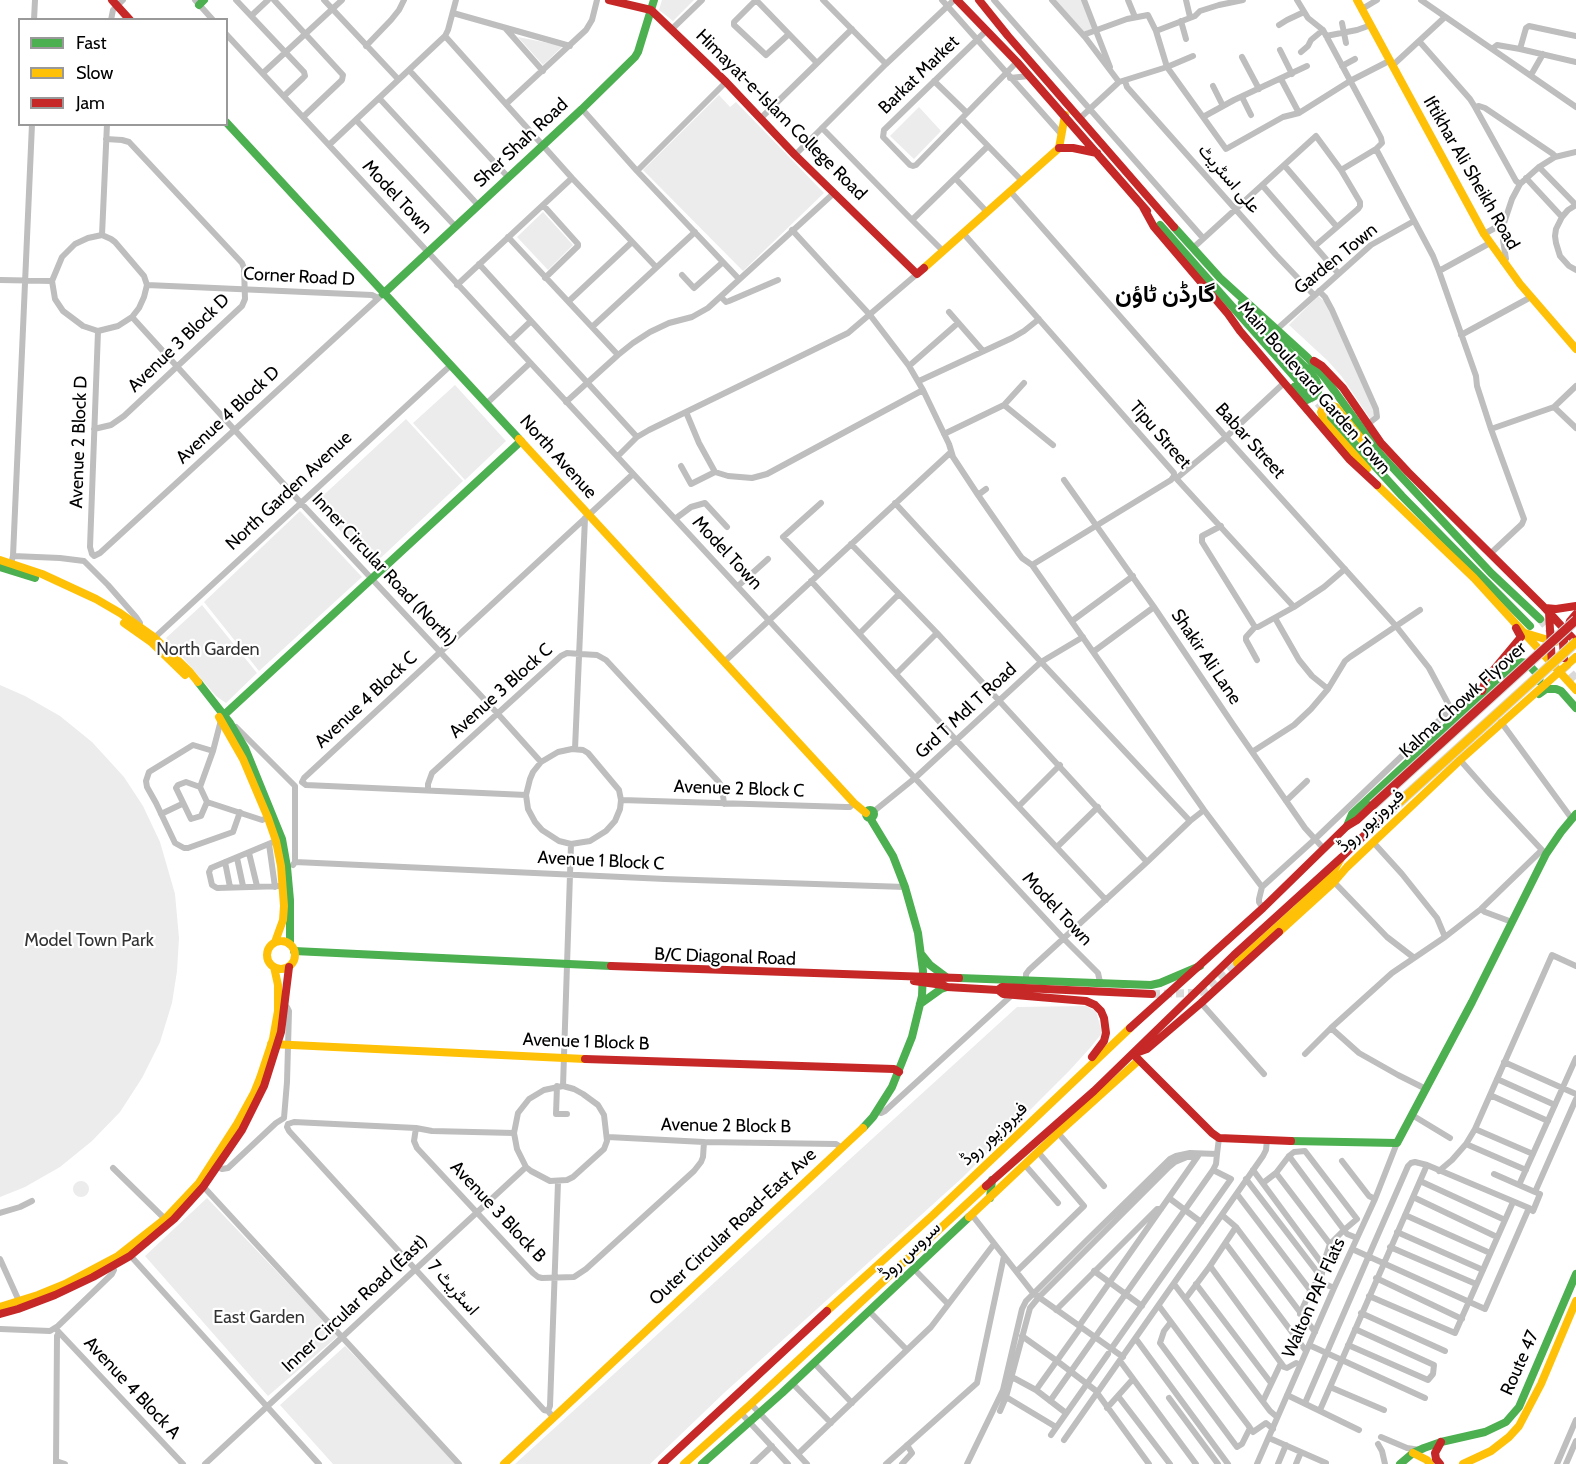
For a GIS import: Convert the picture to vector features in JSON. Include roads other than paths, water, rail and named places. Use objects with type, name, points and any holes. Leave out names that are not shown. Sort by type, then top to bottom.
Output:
[{"type":"main road","name":"Himayat-e-Islam College Road","points":[[609,0],[651,10],[917,274]]},
{"type":"main road","name":"Sher Shah Road","points":[[381,296],[635,57],[654,0]]},
{"type":"main road","name":"Main Boulevard Garden Town","points":[[955,0],[985,28],[1065,115],[1143,207],[1307,390]]},
{"type":"main road","points":[[964,0],[977,14],[985,28]]},
{"type":"main road","points":[[973,0],[981,10],[993,18]]},
{"type":"main road","name":"Main Boulevard Garden Town","points":[[979,0],[1220,278],[1308,358],[1368,439],[1491,573],[1540,619]]},
{"type":"main road","name":"Iftikhar Ali Sheikh Road","points":[[1357,0],[1487,238],[1531,297],[1576,349]]},
{"type":"main road","points":[[117,2],[129,18]]},
{"type":"main road","points":[[917,274],[1059,148],[1065,115]]},
{"type":"main road","name":"North Avenue","points":[[228,124],[381,296],[451,365],[521,441],[586,517],[854,803],[870,814]]},
{"type":"main road","points":[[1059,148],[1073,148],[1096,153]]},
{"type":"main road","name":"Main Boulevard Garden Town","points":[[1143,207],[1154,227],[1349,459],[1527,629]]},
{"type":"main road","points":[[1220,278],[1252,315],[1316,380],[1319,387],[1317,395],[1311,399],[1305,398],[1228,314]]},
{"type":"main road","name":"Main Boulevard Garden Town","points":[[1308,358],[1322,366],[1335,379],[1381,443],[1408,472],[1547,610],[1576,642]]},
{"type":"main road","points":[[1432,537],[1324,421],[1322,412],[1324,407],[1330,405],[1336,407],[1365,445],[1444,523]]},
{"type":"main road","name":"Main Boulevard Garden Town","points":[[1331,418],[1527,629],[1552,663],[1562,668]]},
{"type":"main road","points":[[223,717],[521,441]]},
{"type":"main road","points":[[0,560],[93,603],[152,640],[189,671],[223,717],[245,748],[271,816],[279,886],[285,906],[283,920],[267,956],[274,967],[281,969],[289,967]]},
{"type":"main road","points":[[8,564],[42,574],[96,599],[139,626],[152,640]]},
{"type":"main road","name":"فیروزپور روڈ","points":[[1347,826],[1352,814],[1454,713],[1480,694],[1486,679],[1521,637],[1491,596]]},
{"type":"main road","points":[[1521,706],[1548,676],[1552,663],[1547,610],[1576,606]]},
{"type":"main road","points":[[1574,687],[1562,668],[1563,644],[1570,621],[1576,614]]},
{"type":"main road","name":"Kalma Chowk Flyover","points":[[1373,805],[1576,620]]},
{"type":"main road","points":[[1527,629],[1550,640],[1576,648]]},
{"type":"main road","name":"Kalma Chowk Flyover","points":[[1383,817],[1576,642]]},
{"type":"main road","name":"فیروزپور روڈ","points":[[684,1464],[992,1180],[1094,1091],[1201,1003],[1334,882],[1373,842],[1501,722],[1576,657]]},
{"type":"main road","points":[[1480,694],[1517,663],[1527,663],[1540,677],[1538,684],[1521,706]]},
{"type":"main road","points":[[1574,687],[1569,674],[1576,663]]},
{"type":"main road","points":[[1521,706],[1546,689],[1552,688],[1561,691],[1576,708]]},
{"type":"main road","name":"فیروزپور روڈ","points":[[662,1464],[933,1215],[1115,1041],[1263,908],[1347,826],[1373,805]]},
{"type":"main road","name":"Outer Circular Road-East Ave","points":[[504,1464],[551,1414],[870,1122],[899,1072],[912,1037],[924,980],[912,910],[905,887],[870,814]]},
{"type":"main road","name":"فیروزپور روڈ","points":[[1136,1057],[1234,955],[1383,817]]},
{"type":"main road","points":[[1136,1057],[1219,1138],[1397,1143],[1512,922],[1544,852],[1574,817]]},
{"type":"main road","points":[[0,1314],[18,1310],[55,1295],[112,1267],[201,1185],[218,1167],[242,1130],[258,1099],[279,1044],[289,967],[294,961],[290,900],[291,864],[275,841]]},
{"type":"main road","points":[[1236,965],[1299,907],[1333,872],[1342,857]]},
{"type":"main road","points":[[1299,907],[1347,867]]},
{"type":"main road","points":[[275,942],[283,941],[293,950]]},
{"type":"main road","name":"B/C Diagonal Road","points":[[293,950],[567,966],[924,980],[943,985],[947,982],[998,990],[1002,987],[1152,994]]},
{"type":"main road","points":[[921,955],[947,982]]},
{"type":"main road","points":[[920,1004],[947,982],[1026,980],[1155,984],[1200,966]]},
{"type":"main road","points":[[0,1307],[65,1284],[128,1253],[174,1219],[201,1185],[222,1150],[279,1044],[279,998],[274,967]]},
{"type":"main road","points":[[998,990],[1003,994],[1086,1000],[1101,1011],[1106,1033],[1099,1048],[1077,1078]]},
{"type":"main road","name":"Avenue 1 Block B","points":[[279,1044],[564,1058],[894,1069],[899,1072]]},
{"type":"main road","name":"سروس روڈ","points":[[706,1462],[972,1215],[1136,1057]]},
{"type":"main road","points":[[990,1198],[992,1180]]},
{"type":"main road","name":"Route 47","points":[[1400,1464],[1417,1452],[1441,1442],[1485,1432],[1506,1422],[1519,1407],[1576,1274]]},
{"type":"main road","name":"Route 47","points":[[1463,1464],[1491,1451],[1519,1426],[1541,1384],[1576,1301]]},
{"type":"main road","points":[[1440,1464],[1435,1453],[1441,1442]]},
{"type":"main road","points":[[1417,1452],[1430,1464]]},
{"type":"street","points":[[34,18],[35,0]]},
{"type":"street","points":[[236,0],[305,73],[303,78],[284,96]]},
{"type":"street","points":[[251,16],[268,0]]},
{"type":"street","points":[[274,0],[342,73],[343,77],[303,117]]},
{"type":"street","points":[[324,0],[398,79]]},
{"type":"street","points":[[263,74],[342,0]]},
{"type":"street","points":[[366,46],[391,20],[404,0]]},
{"type":"street","points":[[329,145],[445,36],[456,0]]},
{"type":"street","points":[[506,104],[590,25],[597,0]]},
{"type":"street","points":[[672,29],[702,0]]},
{"type":"street","points":[[789,34],[766,55],[734,25],[734,22],[756,0],[789,34],[817,63]]},
{"type":"street","points":[[823,0],[886,64]]},
{"type":"street","points":[[942,0],[1062,135]]},
{"type":"street","points":[[795,155],[886,64],[955,0]]},
{"type":"street","points":[[994,0],[1203,238]]},
{"type":"street","name":"علی اسٹریٹ","points":[[1052,0],[1109,68],[1276,255],[1316,293],[1325,297],[1376,409],[1377,417],[1368,424]]},
{"type":"street","points":[[1084,0],[1097,29],[1109,68]]},
{"type":"street","points":[[1128,0],[1135,17]]},
{"type":"street","points":[[1185,0],[1190,17]]},
{"type":"street","points":[[1156,31],[1195,16],[1200,11],[1243,0]]},
{"type":"street","points":[[1297,0],[1304,12],[1324,33],[1382,141],[1376,149],[1341,170]]},
{"type":"street","points":[[1362,9],[1377,0]]},
{"type":"street","points":[[1421,0],[1576,107]]},
{"type":"street","points":[[111,18],[117,2]]},
{"type":"street","points":[[200,2],[212,18]]},
{"type":"street","points":[[1279,25],[1304,12]]},
{"type":"street","points":[[453,13],[570,46]]},
{"type":"street","points":[[1083,35],[1135,17],[1148,15],[1156,31],[1167,67],[1226,149],[1283,117],[1299,113],[1350,81],[1390,63],[1445,17]]},
{"type":"street","points":[[1181,21],[1185,39]]},
{"type":"street","points":[[1342,23],[1346,43]]},
{"type":"street","points":[[1301,52],[1311,40],[1324,33],[1343,33],[1371,25]]},
{"type":"street","points":[[1520,49],[1528,26],[1576,36]]},
{"type":"street","name":"Barkat Market","points":[[985,28],[884,130],[883,137],[913,166],[1008,75],[1017,62]]},
{"type":"street","points":[[506,29],[543,71]]},
{"type":"street","points":[[761,118],[852,29]]},
{"type":"street","name":"Model Town","points":[[228,36],[1063,938],[1098,973],[1100,982]]},
{"type":"street","points":[[445,36],[572,178],[656,267]]},
{"type":"street","points":[[1419,41],[1470,99],[1516,181],[1520,184]]},
{"type":"street","points":[[1492,49],[1497,45],[1576,62]]},
{"type":"street","points":[[1280,50],[1292,74]]},
{"type":"street","points":[[1531,75],[1543,54]]},
{"type":"street","points":[[1080,118],[1122,82],[1193,56]]},
{"type":"street","points":[[1242,57],[1259,89]]},
{"type":"street","points":[[1342,66],[1355,59]]},
{"type":"street","points":[[1203,117],[1307,66]]},
{"type":"street","points":[[409,70],[508,177]]},
{"type":"street","points":[[1008,75],[1029,76]]},
{"type":"street","points":[[1281,79],[1299,113]]},
{"type":"street","points":[[934,81],[967,112]]},
{"type":"street","points":[[637,171],[726,82]]},
{"type":"street","points":[[1213,86],[1223,106]]},
{"type":"street","points":[[1242,97],[1251,115]]},
{"type":"street","points":[[379,98],[478,205]]},
{"type":"street","points":[[1475,107],[1485,108],[1555,157]]},
{"type":"street","points":[[582,109],[739,279]]},
{"type":"street","points":[[962,118],[1022,181]]},
{"type":"street","points":[[356,120],[455,226]]},
{"type":"street","points":[[32,126],[8,564],[76,559],[86,562],[136,617],[140,623],[139,626]]},
{"type":"street","points":[[102,235],[107,126]]},
{"type":"street","points":[[822,128],[943,251]]},
{"type":"street","points":[[1193,248],[1316,136],[1341,170],[1360,202],[1360,206],[1315,246]]},
{"type":"street","name":"Avenue 3 Block D","points":[[94,429],[106,427],[117,421],[242,306],[245,299],[242,263],[129,142],[106,139]]},
{"type":"street","points":[[912,220],[988,146]]},
{"type":"street","points":[[1376,149],[1433,255],[1476,376],[1491,429],[1524,519],[1522,524],[1490,554]]},
{"type":"street","points":[[1503,262],[1506,259],[1503,240],[1504,223],[1520,184],[1539,167],[1555,157],[1576,152]]},
{"type":"street","points":[[1284,165],[1336,227]]},
{"type":"street","points":[[1539,167],[1576,205],[1562,217],[1556,229],[1557,249],[1564,261],[1576,270]]},
{"type":"street","points":[[458,285],[572,178]]},
{"type":"street","points":[[955,178],[987,212]]},
{"type":"street","points":[[1526,178],[1562,217]]},
{"type":"street","points":[[1262,185],[1338,273]]},
{"type":"street","name":"Babar Street","points":[[1010,191],[1396,626],[1429,668],[1454,713]]},
{"type":"street","points":[[566,402],[641,337],[669,323],[692,317],[708,308],[834,193]]},
{"type":"street","points":[[543,206],[578,244],[545,278]]},
{"type":"street","name":"Garden Town","points":[[1276,330],[1371,245],[1414,221]]},
{"type":"street","points":[[1439,271],[1487,238],[1504,223]]},
{"type":"street","points":[[792,230],[870,315],[909,366],[919,381],[951,452],[978,495],[1019,554],[1032,564],[1203,810],[1262,887]]},
{"type":"street","points":[[592,327],[695,232]]},
{"type":"street","name":"Tipu Street","points":[[963,233],[1176,477],[1294,607]]},
{"type":"street","points":[[102,235],[115,242],[144,276],[147,285],[139,308],[132,317],[118,326],[98,331],[83,326],[63,311],[55,299],[52,281],[62,257],[75,244],[102,235]]},
{"type":"street","points":[[508,237],[618,355]]},
{"type":"street","points":[[569,301],[632,242]]},
{"type":"street","points":[[682,275],[694,288],[723,262]]},
{"type":"street","points":[[479,264],[637,437]]},
{"type":"street","points":[[618,456],[637,437],[649,430],[848,333],[917,274]]},
{"type":"street","points":[[721,297],[726,302],[778,279]]},
{"type":"street","points":[[0,280],[52,281]]},
{"type":"street","name":"Corner Road D","points":[[147,285],[381,296]]},
{"type":"street","name":"Avenue 4 Block D","points":[[92,554],[94,556],[100,553],[381,296]]},
{"type":"street","points":[[1461,335],[1531,297]]},
{"type":"street","points":[[949,312],[983,351]]},
{"type":"street","name":"Inner Circular Road (North)","points":[[132,317],[541,762]]},
{"type":"street","points":[[919,381],[1024,332],[1039,319]]},
{"type":"street","points":[[510,341],[531,321]]},
{"type":"street","points":[[909,366],[958,323]]},
{"type":"street","name":"Avenue 2 Block D","points":[[92,554],[90,547],[98,331]]},
{"type":"street","points":[[486,404],[530,363]]},
{"type":"street","name":"North Garden Avenue","points":[[152,640],[451,365]]},
{"type":"street","points":[[944,434],[1004,405],[1024,383]]},
{"type":"street","points":[[1032,564],[1176,477],[1226,437],[1284,383]]},
{"type":"street","points":[[1491,429],[1554,407],[1576,386]]},
{"type":"street","points":[[681,466],[691,484],[715,472],[752,478],[767,474],[923,390]]},
{"type":"street","points":[[1004,405],[1053,445]]},
{"type":"street","points":[[1554,407],[1576,428]]},
{"type":"street","points":[[686,412],[715,472]]},
{"type":"street","points":[[724,662],[951,452]]},
{"type":"street","name":"Avenue 4 Block C","points":[[296,786],[633,474]]},
{"type":"street","name":"Shakir Ali Lane","points":[[1064,480],[1133,576],[1286,801],[1314,840],[1324,849]]},
{"type":"street","points":[[978,495],[986,489]]},
{"type":"street","points":[[675,519],[691,507],[705,503],[727,527]]},
{"type":"street","points":[[818,574],[783,537],[820,503]]},
{"type":"street","points":[[895,503],[1190,821]]},
{"type":"street","points":[[575,749],[586,517]]},
{"type":"street","points":[[1221,526],[1202,536],[1202,542],[1255,627]]},
{"type":"street","points":[[851,544],[1000,700],[1147,862]]},
{"type":"street","points":[[86,562],[92,554]]},
{"type":"street","points":[[738,586],[768,559]]},
{"type":"street","points":[[1257,660],[1246,640],[1255,627],[1294,607],[1345,570]]},
{"type":"street","points":[[1072,621],[1133,576]]},
{"type":"street","points":[[811,581],[1106,900]]},
{"type":"street","points":[[860,633],[899,594]]},
{"type":"street","points":[[1093,652],[1154,607]]},
{"type":"street","points":[[1252,752],[1298,721],[1311,709],[1350,657],[1420,610]]},
{"type":"street","points":[[1275,618],[1299,660],[1312,676],[1328,689]]},
{"type":"street","points":[[896,674],[937,633]]},
{"type":"street","name":"Grd T Mdl T Road","points":[[870,814],[957,741],[1041,662],[1083,637]]},
{"type":"street","name":"Avenue 3 Block C","points":[[428,790],[432,773],[567,653],[597,655],[606,660],[718,781],[722,788],[724,804]]},
{"type":"street","points":[[1263,908],[1258,899],[1262,887],[1454,713]]},
{"type":"street","points":[[200,788],[223,717],[296,786],[291,864]]},
{"type":"street","points":[[1501,722],[1574,817]]},
{"type":"street","points":[[213,751],[193,745],[149,772],[147,787],[175,843],[186,848],[234,832],[240,812]]},
{"type":"street","points":[[575,749],[588,753],[619,790],[621,800],[615,821],[606,831],[590,841],[571,844],[559,841],[542,830],[528,809],[526,795],[533,772],[541,762],[558,752],[575,749]]},
{"type":"street","points":[[1305,1054],[1392,973],[1481,909],[1544,852],[1460,760]]},
{"type":"street","points":[[1019,806],[1060,765]]},
{"type":"street","points":[[1286,801],[1307,781]]},
{"type":"street","points":[[207,802],[201,816],[189,818],[176,790],[178,784],[186,782],[200,788],[207,802],[262,820],[271,816]]},
{"type":"street","points":[[302,782],[306,785],[526,795]]},
{"type":"street","name":"Avenue 2 Block C","points":[[621,800],[846,807],[854,803]]},
{"type":"street","points":[[161,814],[182,804]]},
{"type":"street","points":[[1057,847],[1098,807]]},
{"type":"street","points":[[1026,980],[1029,970],[1203,810]]},
{"type":"street","points":[[275,841],[210,869],[211,881],[214,887],[279,886]]},
{"type":"street","points":[[1373,842],[1437,918],[1445,937]]},
{"type":"street","points":[[567,1114],[556,1114],[564,1058],[571,844]]},
{"type":"street","points":[[249,853],[257,886]]},
{"type":"street","points":[[237,858],[243,886]]},
{"type":"street","points":[[225,862],[230,887]]},
{"type":"street","name":"Avenue 1 Block C","points":[[291,864],[905,887]]},
{"type":"street","points":[[1334,882],[1387,937],[1413,957]]},
{"type":"street","points":[[1481,909],[1512,922]]},
{"type":"street","points":[[1439,1171],[1466,1144],[1475,1129],[1552,955],[1576,966]]},
{"type":"street","points":[[877,1111],[881,1113],[885,1111],[1012,995]]},
{"type":"street","points":[[1201,1003],[1264,1074]]},
{"type":"street","points":[[1331,1028],[1359,1053],[1426,1089]]},
{"type":"street","points":[[279,1044],[285,1122]]},
{"type":"street","points":[[1519,1185],[1576,1058]]},
{"type":"street","points":[[1504,1062],[1576,1094]]},
{"type":"street","points":[[1497,1079],[1555,1105]]},
{"type":"street","points":[[560,1086],[574,1089],[598,1105],[604,1115],[608,1137],[604,1149],[590,1162],[573,1177],[558,1182],[550,1181],[526,1167],[517,1149],[514,1133],[518,1113],[523,1105],[543,1090],[560,1086]]},
{"type":"street","points":[[1490,1095],[1548,1121]]},
{"type":"street","points":[[1535,1192],[1576,1099]]},
{"type":"street","points":[[1412,1115],[1450,1138]]},
{"type":"street","name":"اسٹریٹ 7","points":[[285,1122],[287,1129],[544,1410],[551,1414]]},
{"type":"street","points":[[218,1167],[228,1168],[276,1123],[514,1133]]},
{"type":"street","name":"Avenue 3 Block B","points":[[416,1128],[414,1141],[417,1148],[533,1273],[542,1278],[574,1277],[586,1269],[694,1171],[703,1157],[704,1142]]},
{"type":"street","points":[[1475,1129],[1533,1154]]},
{"type":"street","points":[[1058,1133],[1104,1186]]},
{"type":"street","name":"Avenue 2 Block B","points":[[608,1137],[704,1142],[836,1143],[842,1148]]},
{"type":"street","points":[[1050,1401],[1213,1170],[1216,1164],[1219,1138]]},
{"type":"street","points":[[1064,1440],[1237,1194],[1266,1150],[1267,1140]]},
{"type":"street","name":"Walton PAF Flats","points":[[1257,1464],[1375,1199],[1397,1143]]},
{"type":"street","points":[[1466,1144],[1526,1170]]},
{"type":"street","points":[[1263,1183],[1276,1173],[1294,1152],[1305,1151],[1357,1219],[1330,1244],[1321,1279],[1310,1290],[1300,1314]]},
{"type":"street","points":[[1017,1271],[1084,1206],[1038,1152]]},
{"type":"street","points":[[967,1464],[1003,1390],[1026,1301],[1036,1295],[1170,1160],[1182,1155],[1217,1154]]},
{"type":"street","points":[[1036,1390],[1198,1156]]},
{"type":"street","points":[[1289,1156],[1347,1234],[1357,1238]]},
{"type":"street","points":[[1342,1161],[1369,1196],[1375,1199]]},
{"type":"street","points":[[1305,1403],[1408,1166],[1415,1162],[1427,1166],[1533,1211],[1540,1194],[1494,1174]]},
{"type":"street","points":[[1025,1165],[1058,1203]]},
{"type":"street","points":[[1320,1410],[1427,1166]]},
{"type":"street","name":"Inner Circular Road (East)","points":[[205,1464],[526,1167]]},
{"type":"street","points":[[113,1168],[165,1219]]},
{"type":"street","points":[[1050,1435],[1231,1179],[1213,1170]]},
{"type":"street","points":[[1253,1170],[1323,1265]]},
{"type":"street","points":[[1276,1173],[1330,1244]]},
{"type":"street","points":[[1246,1179],[1321,1279],[1334,1288]]},
{"type":"street","points":[[1420,1181],[1505,1220]]},
{"type":"street","points":[[551,1414],[558,1182]]},
{"type":"street","points":[[201,1185],[459,1464]]},
{"type":"street","points":[[1237,1194],[1310,1290]]},
{"type":"street","points":[[1413,1197],[1497,1237]]},
{"type":"street","points":[[1169,1198],[1201,1222]]},
{"type":"street","points":[[0,1213],[32,1201]]},
{"type":"street","points":[[1369,1296],[1456,1332],[1513,1202]]},
{"type":"street","points":[[1056,1310],[1157,1209],[1161,1209]]},
{"type":"street","points":[[1352,1249],[1485,1309],[1529,1209]]},
{"type":"street","points":[[972,1215],[1036,1295],[1122,1359],[1133,1379],[1196,1464]]},
{"type":"street","points":[[1222,1215],[1236,1227],[1315,1332]]},
{"type":"street","points":[[1405,1215],[1490,1253]]},
{"type":"street","points":[[1186,1298],[1236,1227]]},
{"type":"street","points":[[1397,1232],[1483,1270]]},
{"type":"street","points":[[798,1454],[931,1327],[994,1244]]},
{"type":"street","points":[[1226,1244],[1308,1348],[1425,1398]]},
{"type":"street","points":[[1390,1247],[1476,1284]]},
{"type":"street","points":[[128,1253],[319,1464]]},
{"type":"street","points":[[886,1464],[977,1383],[1004,1256]]},
{"type":"street","points":[[0,1259],[19,1301]]},
{"type":"street","points":[[1210,1266],[1281,1363],[1286,1368],[1296,1363],[1300,1365]]},
{"type":"street","points":[[0,1329],[57,1331],[112,1274],[114,1270],[112,1267]]},
{"type":"street","points":[[914,1269],[948,1304]]},
{"type":"street","points":[[1094,1271],[1142,1306]]},
{"type":"street","points":[[1376,1278],[1462,1319]]},
{"type":"street","points":[[1174,1284],[1270,1411],[1277,1417]]},
{"type":"street","points":[[1196,1284],[1271,1383]]},
{"type":"street","points":[[1000,1411],[1012,1377],[1030,1308],[1036,1295]]},
{"type":"street","points":[[1159,1306],[1250,1428],[1254,1432],[1266,1423],[1273,1429]]},
{"type":"street","points":[[869,1311],[908,1350]]},
{"type":"street","points":[[1362,1313],[1445,1351]]},
{"type":"street","points":[[1171,1322],[1164,1331],[1160,1343],[1237,1447],[1242,1444],[1250,1428]]},
{"type":"street","points":[[1348,1345],[1428,1380],[1433,1374],[1434,1365],[1355,1329]]},
{"type":"street","points":[[57,1331],[56,1462],[65,1464]]},
{"type":"street","name":"Avenue 4 Block A","points":[[57,1331],[183,1464]]},
{"type":"street","points":[[1022,1336],[1095,1390],[1149,1464]]},
{"type":"street","points":[[1136,1339],[1228,1464]]},
{"type":"street","points":[[814,1363],[852,1403]]},
{"type":"street","points":[[1263,1401],[1281,1363]]},
{"type":"street","points":[[1012,1377],[1036,1390],[1066,1413]]},
{"type":"street","points":[[1107,1408],[1133,1379]]},
{"type":"street","points":[[792,1383],[831,1423]]},
{"type":"street","points":[[1330,1387],[1384,1410]]},
{"type":"street","points":[[1287,1395],[1359,1430]]},
{"type":"street","points":[[1118,1396],[1170,1464]]},
{"type":"street","points":[[1006,1397],[1056,1427]]},
{"type":"street","points":[[1169,1398],[1218,1464]]},
{"type":"street","points":[[751,1404],[807,1464]]},
{"type":"street","points":[[741,1413],[788,1464]]},
{"type":"street","points":[[1557,1464],[1576,1420]]},
{"type":"street","points":[[1382,1437],[1417,1452]]},
{"type":"street","points":[[1269,1438],[1326,1463]]},
{"type":"street","points":[[1566,1464],[1576,1441]]},
{"type":"street","points":[[1378,1444],[1385,1464]]},
{"type":"street","points":[[902,1464],[912,1453],[907,1445]]},
{"type":"street","points":[[1278,1464],[1286,1445]]},
{"type":"street","points":[[753,1464],[771,1446]]},
{"type":"street","points":[[1296,1464],[1301,1452]]},
{"type":"tunnel","points":[[1310,394],[1331,418]]},
{"type":"tunnel","points":[[1540,619],[1576,661]]},
{"type":"tunnel","points":[[1555,655],[1576,679]]},
{"type":"tunnel","points":[[1152,994],[1200,992],[1209,988],[1236,965]]},
{"type":"district","name":"گارڈن ٹاؤن","points":[[1165,295]]},
{"type":"park label","name":"North Garden","points":[[208,650]]},
{"type":"park label","name":"Model Town Park","points":[[89,941]]},
{"type":"park label","name":"East Garden","points":[[259,1318]]}]
